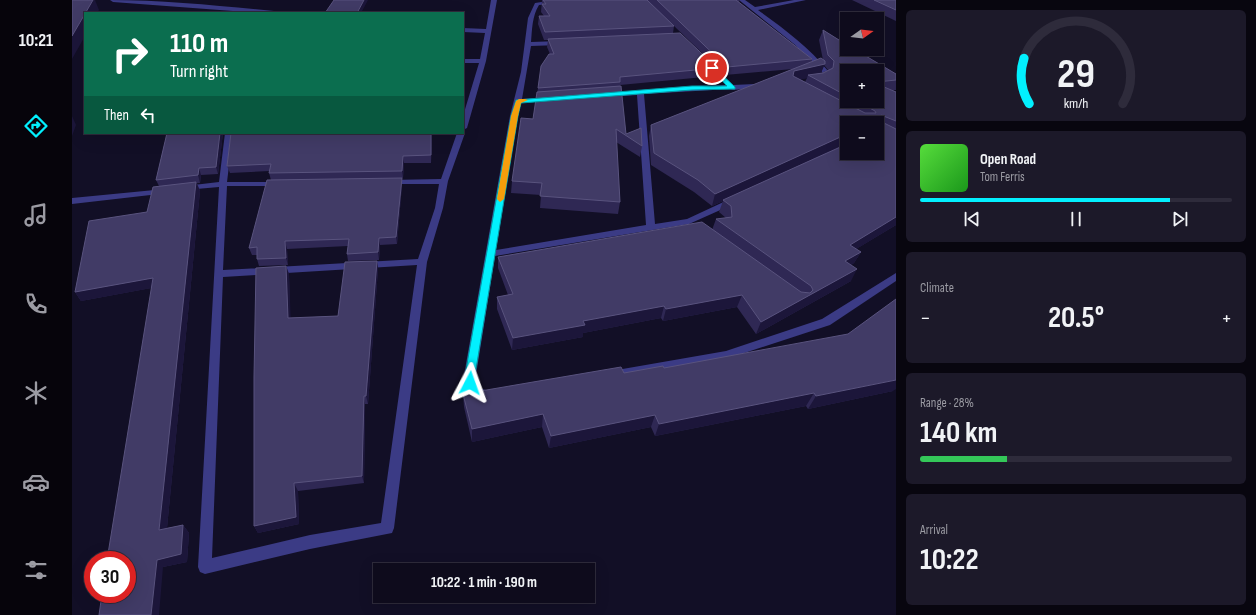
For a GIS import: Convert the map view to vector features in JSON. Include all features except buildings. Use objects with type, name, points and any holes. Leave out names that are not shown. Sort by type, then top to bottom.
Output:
[{"type":"street","points":[[113,0],[204,6],[256,12]]},
{"type":"street","points":[[464,123],[483,61],[494,0]]},
{"type":"street","points":[[742,0],[778,27],[825,72],[825,76],[818,80],[811,81]]},
{"type":"street","points":[[754,10],[803,0]]},
{"type":"street","points":[[496,394],[489,396],[475,391],[470,383],[470,375],[514,116],[519,101],[531,14],[537,4],[565,1]]},
{"type":"street","points":[[464,30],[488,31]]},
{"type":"street","points":[[528,44],[566,42]]},
{"type":"street","points":[[701,58],[732,88]]},
{"type":"street","points":[[464,61],[483,61]]},
{"type":"street","points":[[602,95],[692,88],[732,88],[754,86]]},
{"type":"street","points":[[640,92],[651,227]]},
{"type":"street","points":[[519,101],[557,98]]},
{"type":"street","points":[[229,134],[223,184],[204,567],[310,542],[388,528],[401,414],[422,262],[439,208],[444,181],[461,134]]},
{"type":"street","points":[[381,182],[444,181]]},
{"type":"street","points":[[72,201],[223,184],[286,183]]},
{"type":"street","points":[[491,254],[651,227],[692,224],[745,196]]},
{"type":"street","points":[[218,274],[422,262]]},
{"type":"street","points":[[604,376],[726,356],[826,322],[896,276]]},
{"type":"slow traffic","points":[[500,199],[514,116],[519,101],[525,100]]},
{"type":"route","points":[[470,383],[470,375],[514,116],[519,101],[692,88],[732,88],[712,68]]}]
